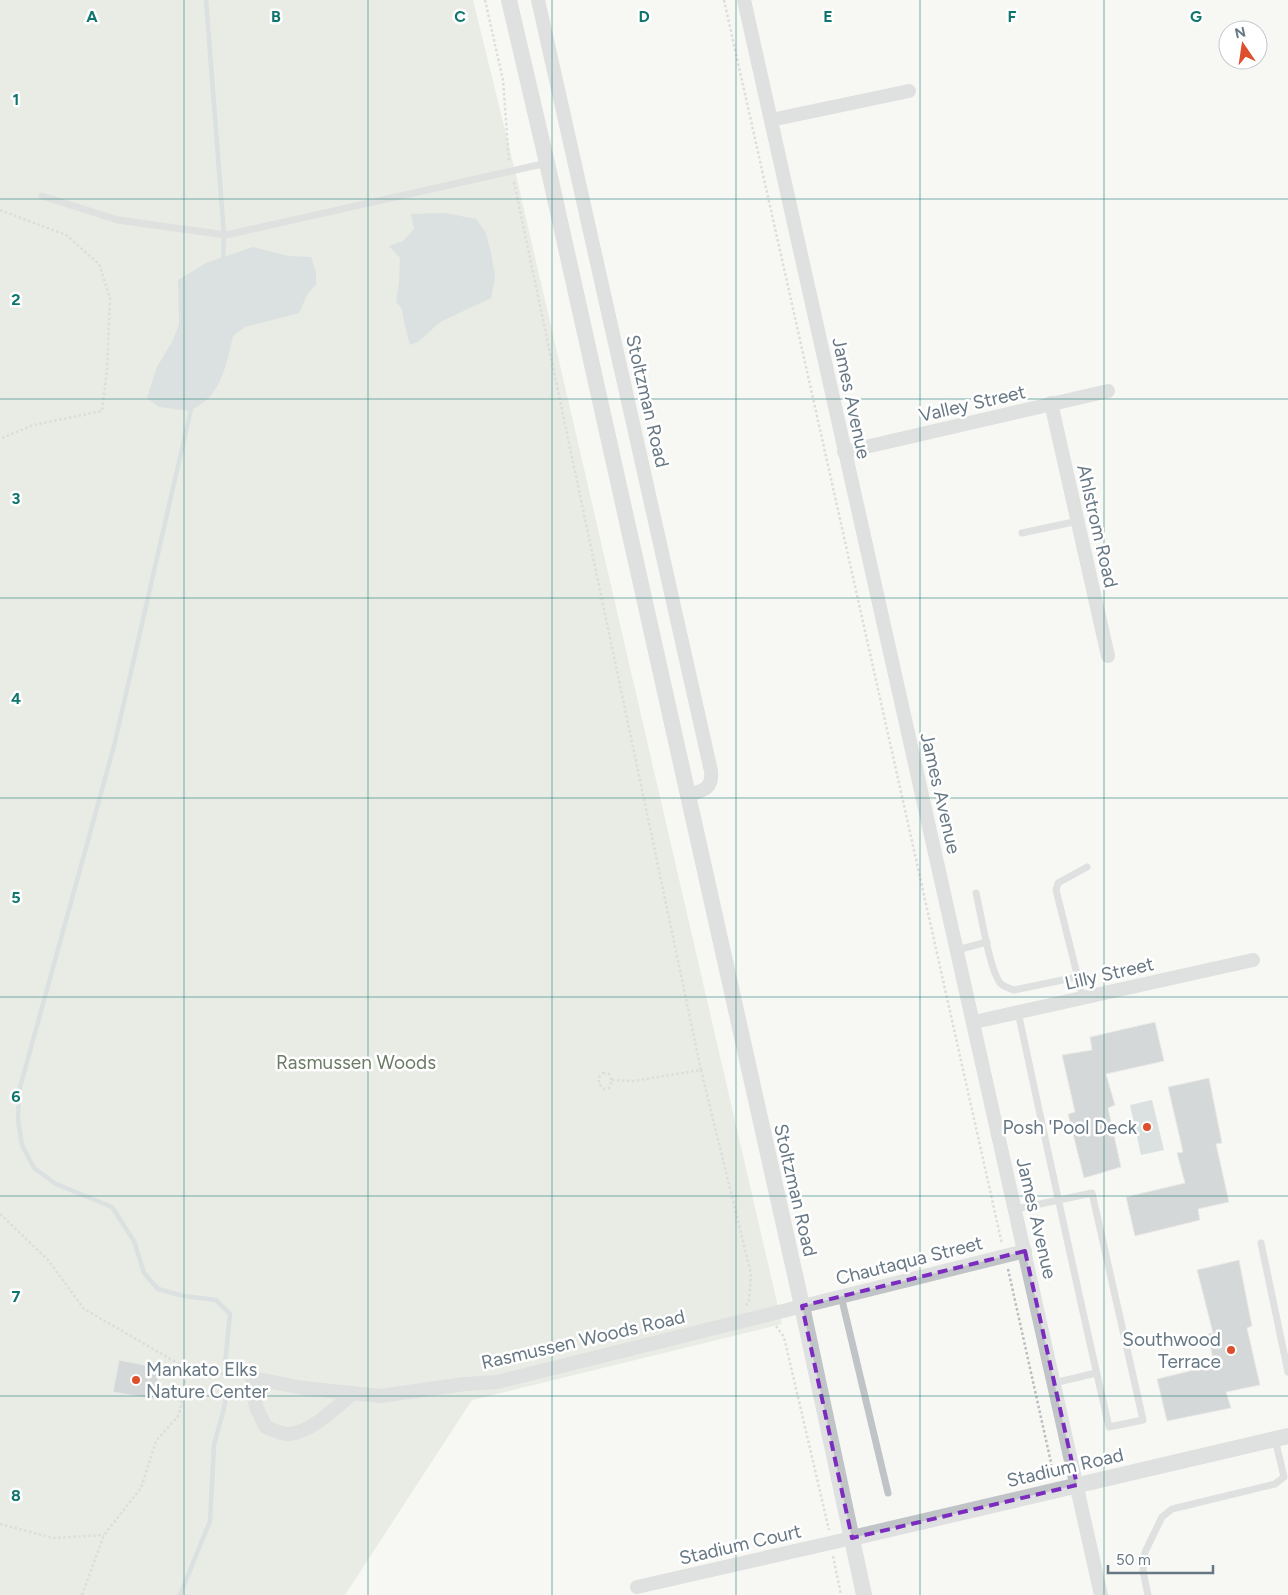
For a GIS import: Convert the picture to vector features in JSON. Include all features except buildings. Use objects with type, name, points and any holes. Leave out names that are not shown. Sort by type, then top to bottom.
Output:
[{"type":"street","name":"Stoltzman Road","points":[[509,0],[802,1306],[864,1595]]},
{"type":"street","name":"Stoltzman Road","points":[[538,0],[711,772],[712,780],[707,788],[687,795]]},
{"type":"street","name":"James Avenue","points":[[744,0],[1101,1595]]},
{"type":"street","points":[[771,120],[909,91]]},
{"type":"street","name":"Valley Street","points":[[844,452],[1108,391]]},
{"type":"street","name":"Ahlstrom Road","points":[[1051,404],[1108,656]]},
{"type":"street","name":"Lilly Street","points":[[974,1022],[1253,960]]},
{"type":"street","name":"Chautaqua Street","points":[[802,1306],[1025,1251]]},
{"type":"street","name":"Rasmussen Woods Road","points":[[252,1378],[303,1388],[380,1396],[464,1384],[497,1382],[802,1306]]},
{"type":"street","points":[[252,1378],[256,1407],[266,1427],[287,1435],[320,1421],[352,1393]]},
{"type":"street","name":"Stadium Road","points":[[852,1538],[1282,1438]]},
{"type":"street","name":"Stadium Court","points":[[637,1587],[852,1538]]},
{"type":"lane","points":[[42,196],[118,220],[226,234],[547,163]]},
{"type":"lane","points":[[1022,533],[1078,521]]},
{"type":"lane","points":[[1083,998],[1056,890],[1058,883],[1088,867]]},
{"type":"lane","points":[[976,893],[993,968],[1001,984],[1014,990],[1077,977]]},
{"type":"lane","points":[[957,950],[987,942]]},
{"type":"lane","points":[[1016,1209],[1058,1200],[1092,1193],[1143,1420],[1109,1427],[1058,1200],[1018,1012]]},
{"type":"lane","points":[[1261,1243],[1288,1372]]},
{"type":"lane","points":[[841,1296],[888,1493]]},
{"type":"lane","points":[[1054,1383],[1096,1373]]},
{"type":"lane","points":[[1148,1595],[1143,1571],[1145,1552],[1162,1517],[1172,1509],[1275,1484],[1284,1477],[1282,1438]]},
{"type":"path","points":[[485,0],[504,80],[508,156],[701,1070],[751,1274],[749,1301],[735,1322]]},
{"type":"path","points":[[724,0],[1057,1490]]},
{"type":"path","points":[[0,210],[66,235],[99,264],[110,298],[107,369],[102,412],[33,425],[0,439]]},
{"type":"path","points":[[612,1080],[633,1081],[701,1070]]},
{"type":"path","points":[[603,1073],[609,1074],[612,1080],[609,1088],[604,1090],[599,1084],[599,1077],[603,1073]]},
{"type":"path","points":[[0,1214],[48,1260],[84,1309],[188,1369],[252,1378]]},
{"type":"path","points":[[773,1322],[784,1337],[829,1526],[830,1543],[842,1595]]},
{"type":"path","points":[[82,1595],[104,1535],[142,1488],[156,1441],[179,1415],[188,1369]]},
{"type":"path","points":[[0,1524],[54,1538],[104,1535]]},
{"type":"highlighted area","points":[[1025,1251],[1077,1485],[852,1538],[802,1306]]},
{"type":"green space","name":"Rasmussen Woods","points":[[0,0],[473,0],[516,175],[782,1324],[472,1400],[345,1595],[0,1595]]},
{"type":"shaded area","points":[[445,213],[476,219],[486,233],[495,277],[491,298],[440,322],[418,342],[410,345],[402,309],[396,302],[400,258],[389,246],[403,241],[414,229],[411,214]]},
{"type":"shaded area","points":[[253,247],[288,256],[311,257],[316,273],[316,285],[308,293],[299,313],[245,327],[233,336],[227,363],[220,380],[204,402],[190,411],[159,407],[147,398],[157,367],[172,342],[179,324],[178,280],[206,263]]},
{"type":"shaded area","name":"Posh 'Pool Deck","points":[[1152,1100],[1164,1150],[1141,1155],[1130,1105]]},
{"type":"waterway","points":[[206,0],[224,235],[223,263]]},
{"type":"waterway","points":[[192,405],[114,746],[19,1091],[18,1120],[22,1145],[34,1168],[56,1184],[112,1207],[134,1241],[144,1273],[158,1289],[184,1296],[216,1300],[230,1314],[225,1364]]},
{"type":"waterway","points":[[180,1595],[210,1521],[214,1445],[228,1388]]},
{"type":"place","name":"Posh 'Pool Deck","points":[[1147,1127]]},
{"type":"place","name":"Southwood Terrace","points":[[1231,1350]]},
{"type":"place","name":"Mankato Elks Nature Center","points":[[136,1380]]}]
